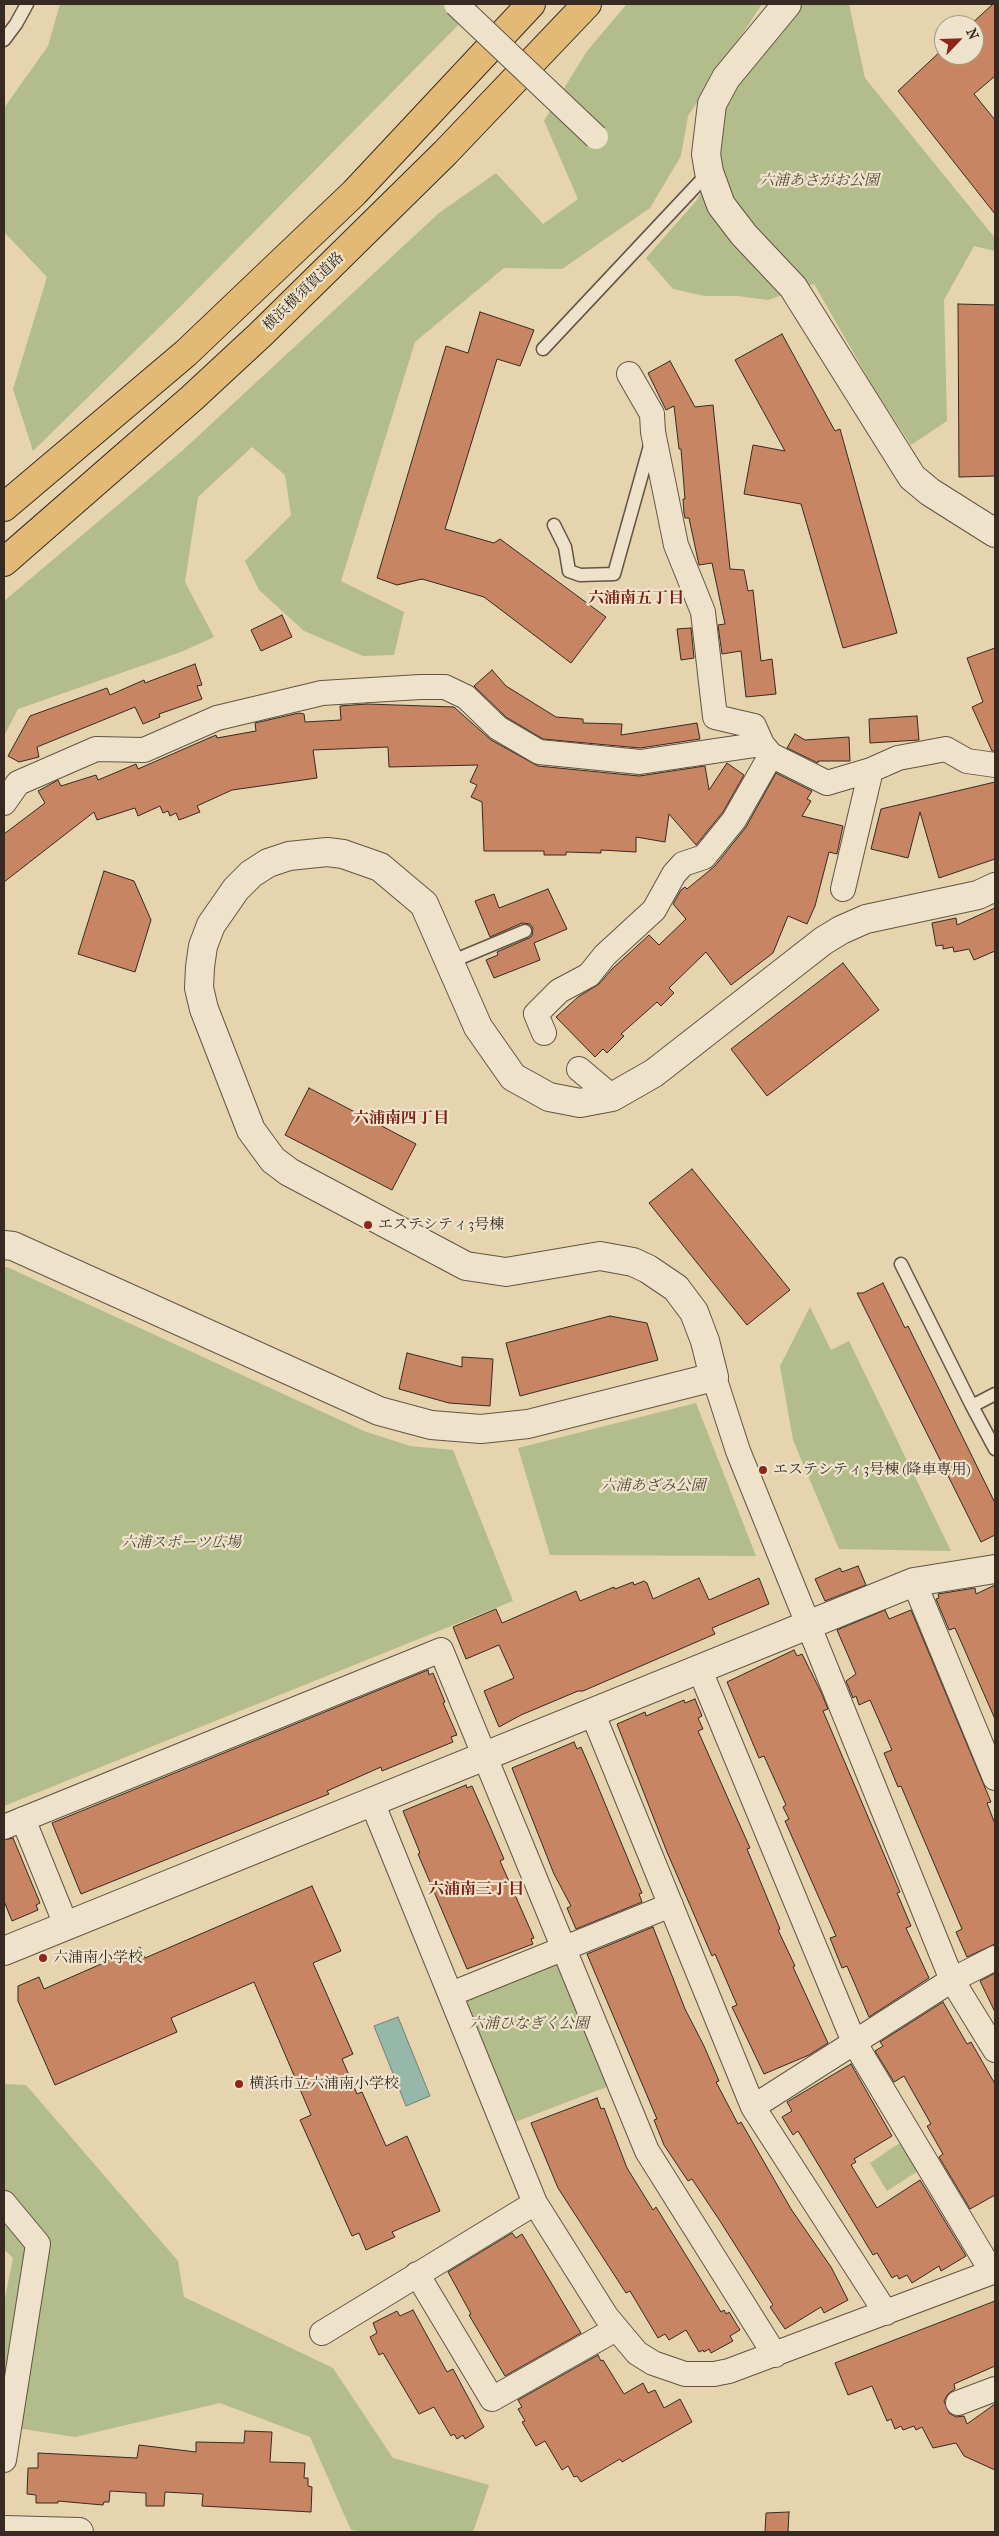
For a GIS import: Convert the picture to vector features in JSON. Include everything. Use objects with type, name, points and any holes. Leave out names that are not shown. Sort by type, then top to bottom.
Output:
[{"type":"highway","points":[[4,507],[186,353],[354,193],[530,4]]},
{"type":"highway","name":"横浜横須賀道路","points":[[4,562],[192,398],[432,167],[587,4]]},
{"type":"street","points":[[456,4],[596,137]]},
{"type":"street","points":[[788,4],[726,78],[712,104],[706,154],[709,172],[727,213],[744,235],[794,287],[912,477],[930,492],[995,533]]},
{"type":"street","points":[[629,374],[652,414],[653,432],[676,545],[703,612],[715,717],[754,726],[766,749],[827,783],[872,770],[898,758],[946,749],[967,761],[995,765]]},
{"type":"street","points":[[4,803],[18,783],[96,749],[144,750],[217,718],[322,693],[445,687],[466,697],[498,728],[539,752],[640,762],[766,749]]},
{"type":"street","points":[[544,1033],[536,1014],[559,991],[589,975],[605,955],[654,910],[674,874],[683,864],[704,857],[734,820],[766,749]]},
{"type":"street","points":[[843,889],[872,770]]},
{"type":"street","points":[[995,887],[978,895],[866,919],[841,930],[823,941],[654,1074],[612,1097],[580,1103],[549,1097],[513,1077],[478,1027],[448,963],[435,927],[424,904],[380,867],[343,854],[327,852],[289,856],[268,863],[236,889],[210,925],[203,946],[199,988],[204,1009],[244,1115],[260,1145],[273,1160],[289,1172],[466,1266],[506,1272],[600,1256],[633,1262],[648,1269],[676,1288],[694,1312],[706,1340],[714,1377],[738,1451],[952,1980],[995,2050]]},
{"type":"street","points":[[579,1069],[612,1097]]},
{"type":"street","points":[[4,1245],[13,1246],[380,1411],[431,1425],[481,1429],[528,1424],[714,1377]]},
{"type":"street","points":[[4,1951],[914,1582],[995,1569]]},
{"type":"street","points":[[914,1582],[995,1778]]},
{"type":"street","points":[[66,1926],[14,1823],[441,1650],[562,1949],[647,2151],[775,2354]]},
{"type":"street","points":[[372,1802],[535,2203],[616,2329],[637,2353],[653,2363],[684,2374],[714,2374],[728,2371],[994,2272],[854,2042],[699,1668]]},
{"type":"street","points":[[592,1712],[753,2107],[886,2313]]},
{"type":"street","points":[[451,1994],[671,1905]]},
{"type":"street","points":[[753,2107],[952,1980],[995,1958]]},
{"type":"street","points":[[4,2203],[38,2244],[6,2435],[4,2460]]},
{"type":"street","points":[[322,2333],[535,2203]]},
{"type":"street","points":[[417,2274],[492,2399],[616,2329]]},
{"type":"street","points":[[958,2403],[995,2389]]},
{"type":"street","points":[[4,2530],[79,2532]]},
{"type":"lane","points":[[4,40],[27,4]]},
{"type":"lane","points":[[543,349],[709,172]]},
{"type":"lane","points":[[554,525],[566,547],[569,571],[580,576],[614,574],[653,432]]},
{"type":"lane","points":[[448,963],[526,931]]},
{"type":"lane","points":[[902,1264],[995,1449]]},
{"type":"lane","points":[[972,1406],[995,1394]]},
{"type":"green space","points":[[60,4],[479,4],[181,306],[33,451],[13,389],[47,277],[4,232],[4,108],[48,46]]},
{"type":"green space","points":[[627,4],[762,4],[688,116],[681,156],[650,208],[562,269],[504,268],[415,342],[341,581],[404,612],[394,655],[363,656],[304,631],[259,590],[245,561],[291,515],[285,475],[252,447],[198,497],[185,582],[214,637],[181,652],[18,709],[4,736],[4,601],[182,451],[439,213],[496,173],[543,224],[578,199],[544,121],[587,51]]},
{"type":"green space","name":"六浦あさがお公園","points":[[783,4],[849,4],[865,78],[995,238],[995,251],[974,246],[944,300],[947,421],[911,445],[872,385],[814,284],[768,300],[737,296],[705,296],[673,289],[646,258],[696,201],[720,160],[711,139],[724,84]]},
{"type":"green space","name":"六浦スポーツ広場","points":[[7,1267],[364,1431],[410,1446],[453,1450],[513,1601],[4,1806],[4,1268]]},
{"type":"green space","points":[[810,1307],[831,1350],[849,1341],[951,1551],[839,1549],[793,1440],[780,1366]]},
{"type":"green space","name":"六浦あざみ公園","points":[[696,1403],[756,1556],[550,1555],[518,1448]]},
{"type":"green space","name":"六浦ひなぎく公園","points":[[555,1955],[609,2086],[515,2122],[462,1995]]},
{"type":"green space","points":[[4,2084],[26,2085],[178,2261],[184,2297],[333,2368],[393,2458],[489,2485],[473,2532],[365,2532],[351,2530],[310,2437],[220,2403],[75,2437],[4,2426],[4,2303],[13,2258],[4,2249]]},
{"type":"green space","points":[[904,2140],[921,2169],[887,2191],[870,2163]]},
{"type":"shaded area","points":[[398,2017],[430,2096],[406,2106],[374,2026]]},
{"type":"building","points":[[995,4],[995,76],[974,94],[995,120],[995,214],[898,91],[934,57],[934,65],[984,65],[984,15],[981,15]]},
{"type":"building","points":[[958,304],[995,305],[995,476],[959,477]]},
{"type":"building","points":[[480,312],[534,330],[520,366],[497,359],[445,529],[494,543],[500,539],[606,617],[571,663],[484,597],[422,579],[397,585],[377,578],[446,346],[468,353]]},
{"type":"building","points":[[782,334],[835,431],[840,429],[897,633],[843,648],[801,504],[744,494],[753,445],[785,451],[735,360]]},
{"type":"building","points":[[670,361],[695,407],[713,405],[730,569],[744,570],[748,591],[753,590],[761,661],[772,659],[776,694],[746,697],[741,651],[722,654],[718,625],[725,624],[712,563],[699,565],[689,518],[685,518],[684,513],[683,499],[685,499],[681,449],[679,449],[674,406],[666,410],[648,373]]},
{"type":"building","points":[[282,615],[292,637],[261,651],[251,630]]},
{"type":"building","points":[[691,628],[694,658],[681,660],[677,629]]},
{"type":"building","points":[[995,648],[995,751],[992,751],[972,707],[983,702],[967,658]]},
{"type":"building","points":[[195,664],[202,685],[197,686],[202,699],[159,714],[160,717],[143,724],[135,707],[37,747],[39,757],[19,762],[8,756],[30,716],[107,688],[110,695],[144,680],[145,683]]},
{"type":"building","points":[[492,670],[506,686],[556,717],[583,719],[583,723],[622,724],[621,735],[697,723],[700,739],[640,748],[543,739],[506,717],[474,686]]},
{"type":"building","points":[[367,704],[454,707],[491,740],[538,766],[639,776],[705,766],[709,790],[727,763],[744,775],[723,812],[696,845],[669,814],[665,842],[636,837],[636,852],[601,850],[601,853],[566,852],[566,855],[544,855],[544,851],[484,851],[482,802],[471,797],[477,785],[470,782],[478,765],[389,767],[388,747],[313,750],[317,778],[232,790],[197,806],[200,812],[179,820],[176,813],[170,816],[168,811],[163,813],[160,806],[138,816],[135,808],[97,820],[94,812],[4,882],[4,834],[45,803],[38,791],[58,780],[61,786],[96,775],[98,780],[136,764],[138,769],[216,735],[217,738],[256,731],[255,723],[299,713],[304,714],[305,722],[341,720],[340,706]]},
{"type":"building","points":[[917,716],[919,740],[870,743],[869,719]]},
{"type":"building","points":[[795,734],[805,740],[849,737],[850,761],[818,761],[818,763],[787,748]]},
{"type":"building","points":[[776,773],[812,791],[807,799],[811,801],[802,816],[843,826],[837,854],[829,852],[815,906],[807,924],[788,916],[773,953],[731,985],[706,952],[669,988],[674,993],[661,1006],[657,1002],[621,1034],[624,1036],[607,1053],[603,1049],[595,1057],[556,1017],[578,997],[599,984],[612,969],[649,935],[659,945],[686,919],[673,904],[681,890],[685,887],[687,889],[715,866],[746,827]]},
{"type":"building","points":[[995,782],[995,859],[939,878],[920,812],[908,858],[871,849],[881,809]]},
{"type":"building","points":[[104,871],[134,881],[151,920],[135,972],[78,954]]},
{"type":"building","points":[[548,889],[567,929],[534,943],[540,960],[494,978],[486,960],[498,955],[497,952],[532,936],[533,928],[530,924],[522,923],[490,937],[475,901],[494,894],[499,908]]},
{"type":"building","points":[[995,908],[995,951],[974,960],[969,949],[954,952],[953,947],[943,949],[943,945],[936,946],[932,923],[956,918],[957,925]]},
{"type":"building","points":[[843,963],[879,1010],[767,1096],[731,1049]]},
{"type":"building","points":[[309,1088],[416,1144],[392,1190],[285,1135]]},
{"type":"building","points":[[692,1169],[790,1290],[747,1325],[649,1203]]},
{"type":"building","points":[[883,1283],[905,1328],[908,1326],[995,1503],[995,1535],[981,1542],[857,1293],[863,1293]]},
{"type":"building","points":[[610,1316],[647,1323],[658,1360],[520,1396],[506,1343]]},
{"type":"building","points":[[407,1353],[462,1367],[462,1357],[493,1359],[490,1406],[449,1403],[399,1389]]},
{"type":"building","points":[[858,1566],[866,1585],[825,1601],[815,1579],[840,1568],[842,1572]]},
{"type":"building","points":[[699,1578],[709,1600],[759,1578],[769,1604],[712,1628],[715,1634],[583,1691],[578,1691],[521,1715],[499,1727],[484,1691],[514,1678],[499,1645],[466,1659],[453,1627],[496,1609],[502,1623],[576,1591],[580,1601],[614,1587],[615,1589],[633,1582],[634,1585],[644,1581],[647,1583],[653,1599]]},
{"type":"building","points":[[995,1585],[995,1719],[955,1628],[949,1630],[936,1599],[939,1598],[938,1594],[975,1588],[976,1594]]},
{"type":"building","points":[[885,1610],[889,1619],[911,1610],[991,1802],[987,1803],[995,1824],[995,1944],[967,1957],[956,1932],[962,1929],[901,1786],[898,1787],[884,1753],[892,1750],[870,1700],[859,1705],[856,1696],[853,1698],[846,1681],[856,1674],[837,1630]]},
{"type":"building","points":[[794,1650],[797,1656],[802,1654],[828,1709],[823,1711],[900,1892],[897,1893],[911,1926],[906,1928],[929,1978],[869,2017],[847,1966],[842,1968],[830,1938],[836,1936],[785,1821],[789,1819],[783,1807],[786,1805],[764,1756],[759,1758],[727,1682]]},
{"type":"building","points":[[428,1670],[429,1675],[433,1673],[445,1702],[443,1703],[457,1735],[451,1737],[453,1742],[382,1771],[381,1767],[327,1791],[329,1794],[81,1894],[52,1823]]},
{"type":"building","points":[[695,1699],[702,1716],[698,1718],[703,1729],[698,1731],[750,1848],[747,1849],[780,1929],[778,1930],[795,1966],[793,1967],[828,2043],[809,2055],[764,2074],[732,2007],[737,2005],[715,1954],[712,1956],[667,1852],[617,1724],[645,1712],[646,1716],[684,1700],[685,1703]]},
{"type":"building","points":[[574,1742],[577,1749],[581,1747],[642,1893],[639,1894],[642,1902],[576,1929],[567,1908],[571,1906],[554,1874],[512,1768]]},
{"type":"building","points":[[466,1785],[467,1788],[472,1786],[504,1859],[500,1861],[534,1938],[531,1939],[533,1944],[467,1969],[418,1854],[420,1853],[403,1811]]},
{"type":"building","points":[[13,1838],[40,1903],[36,1905],[38,1910],[12,1921],[4,1901],[4,1840]]},
{"type":"building","points":[[312,1886],[341,1951],[313,1963],[353,2054],[342,2059],[357,2094],[362,2092],[386,2146],[407,2136],[440,2211],[392,2232],[395,2237],[366,2250],[359,2233],[352,2236],[300,2120],[311,2115],[254,1982],[171,2018],[177,2032],[55,2085],[18,2001],[18,1986],[39,1977],[44,1989],[140,1947],[145,1958]]},
{"type":"building","points":[[653,1927],[685,2009],[719,2081],[716,2082],[738,2124],[741,2122],[791,2209],[831,2267],[848,2300],[824,2313],[821,2307],[785,2329],[770,2307],[773,2305],[720,2221],[692,2179],[688,2181],[664,2145],[654,2120],[657,2119],[587,1954]]},
{"type":"building","points":[[995,1973],[995,2012],[980,1981]]},
{"type":"building","points":[[943,2002],[967,2044],[971,2042],[995,2084],[995,2195],[970,2209],[939,2157],[943,2154],[927,2126],[931,2124],[904,2076],[894,2082],[875,2051],[883,2046],[880,2042]]},
{"type":"building","points":[[851,2064],[892,2136],[854,2159],[856,2162],[851,2165],[877,2208],[920,2180],[966,2256],[941,2271],[939,2266],[912,2283],[907,2275],[899,2279],[897,2275],[892,2278],[877,2253],[873,2255],[798,2131],[793,2135],[782,2117],[792,2111],[787,2102]]},
{"type":"building","points":[[597,2098],[601,2109],[604,2108],[627,2168],[653,2210],[656,2207],[721,2312],[724,2310],[726,2314],[729,2312],[740,2330],[730,2336],[733,2341],[711,2353],[709,2349],[699,2352],[686,2330],[669,2340],[665,2334],[658,2338],[630,2291],[626,2293],[558,2188],[531,2123]]},
{"type":"building","points":[[512,2233],[516,2238],[522,2234],[581,2333],[505,2376],[469,2315],[471,2314],[448,2272]]},
{"type":"building","points":[[995,2301],[995,2366],[954,2384],[955,2389],[948,2394],[944,2401],[949,2413],[956,2417],[964,2416],[967,2424],[995,2404],[995,2470],[964,2456],[956,2443],[933,2448],[922,2427],[916,2430],[914,2426],[903,2430],[901,2426],[895,2429],[891,2419],[887,2421],[872,2386],[848,2395],[835,2363]]},
{"type":"building","points":[[413,2310],[447,2372],[453,2369],[484,2427],[465,2439],[463,2435],[457,2439],[454,2434],[451,2436],[434,2407],[419,2414],[383,2353],[379,2355],[370,2337],[377,2333],[373,2323],[397,2311],[400,2316]]},
{"type":"building","points":[[598,2355],[624,2394],[643,2383],[648,2393],[655,2390],[664,2408],[680,2399],[692,2422],[622,2462],[620,2459],[581,2482],[577,2476],[574,2477],[568,2466],[562,2470],[545,2441],[536,2446],[522,2422],[525,2421],[518,2409],[522,2407],[518,2400]]},
{"type":"building","points":[[245,2431],[272,2432],[270,2462],[305,2463],[304,2478],[308,2478],[308,2486],[312,2487],[311,2512],[202,2506],[203,2494],[165,2492],[164,2506],[146,2506],[146,2493],[110,2491],[109,2502],[104,2502],[103,2505],[58,2501],[58,2503],[36,2503],[36,2495],[27,2494],[28,2468],[38,2468],[38,2453],[137,2458],[139,2445],[196,2452],[196,2442],[244,2443]]},
{"type":"building","points":[[789,2512],[788,2532],[765,2532],[766,2513]]},
{"type":"place","name":"エステシティ3号棟","points":[[368,1225]]},
{"type":"place","name":"エステシティ3号棟 (降車専用)","points":[[763,1470]]},
{"type":"place","name":"六浦南小学校","points":[[43,1958]]},
{"type":"place","name":"横浜市立六浦南小学校","points":[[239,2084]]},
{"type":"district","name":"六浦南五丁目","points":[[636,599]]},
{"type":"district","name":"六浦南四丁目","points":[[401,1119]]},
{"type":"district","name":"六浦南三丁目","points":[[476,1890]]}]
